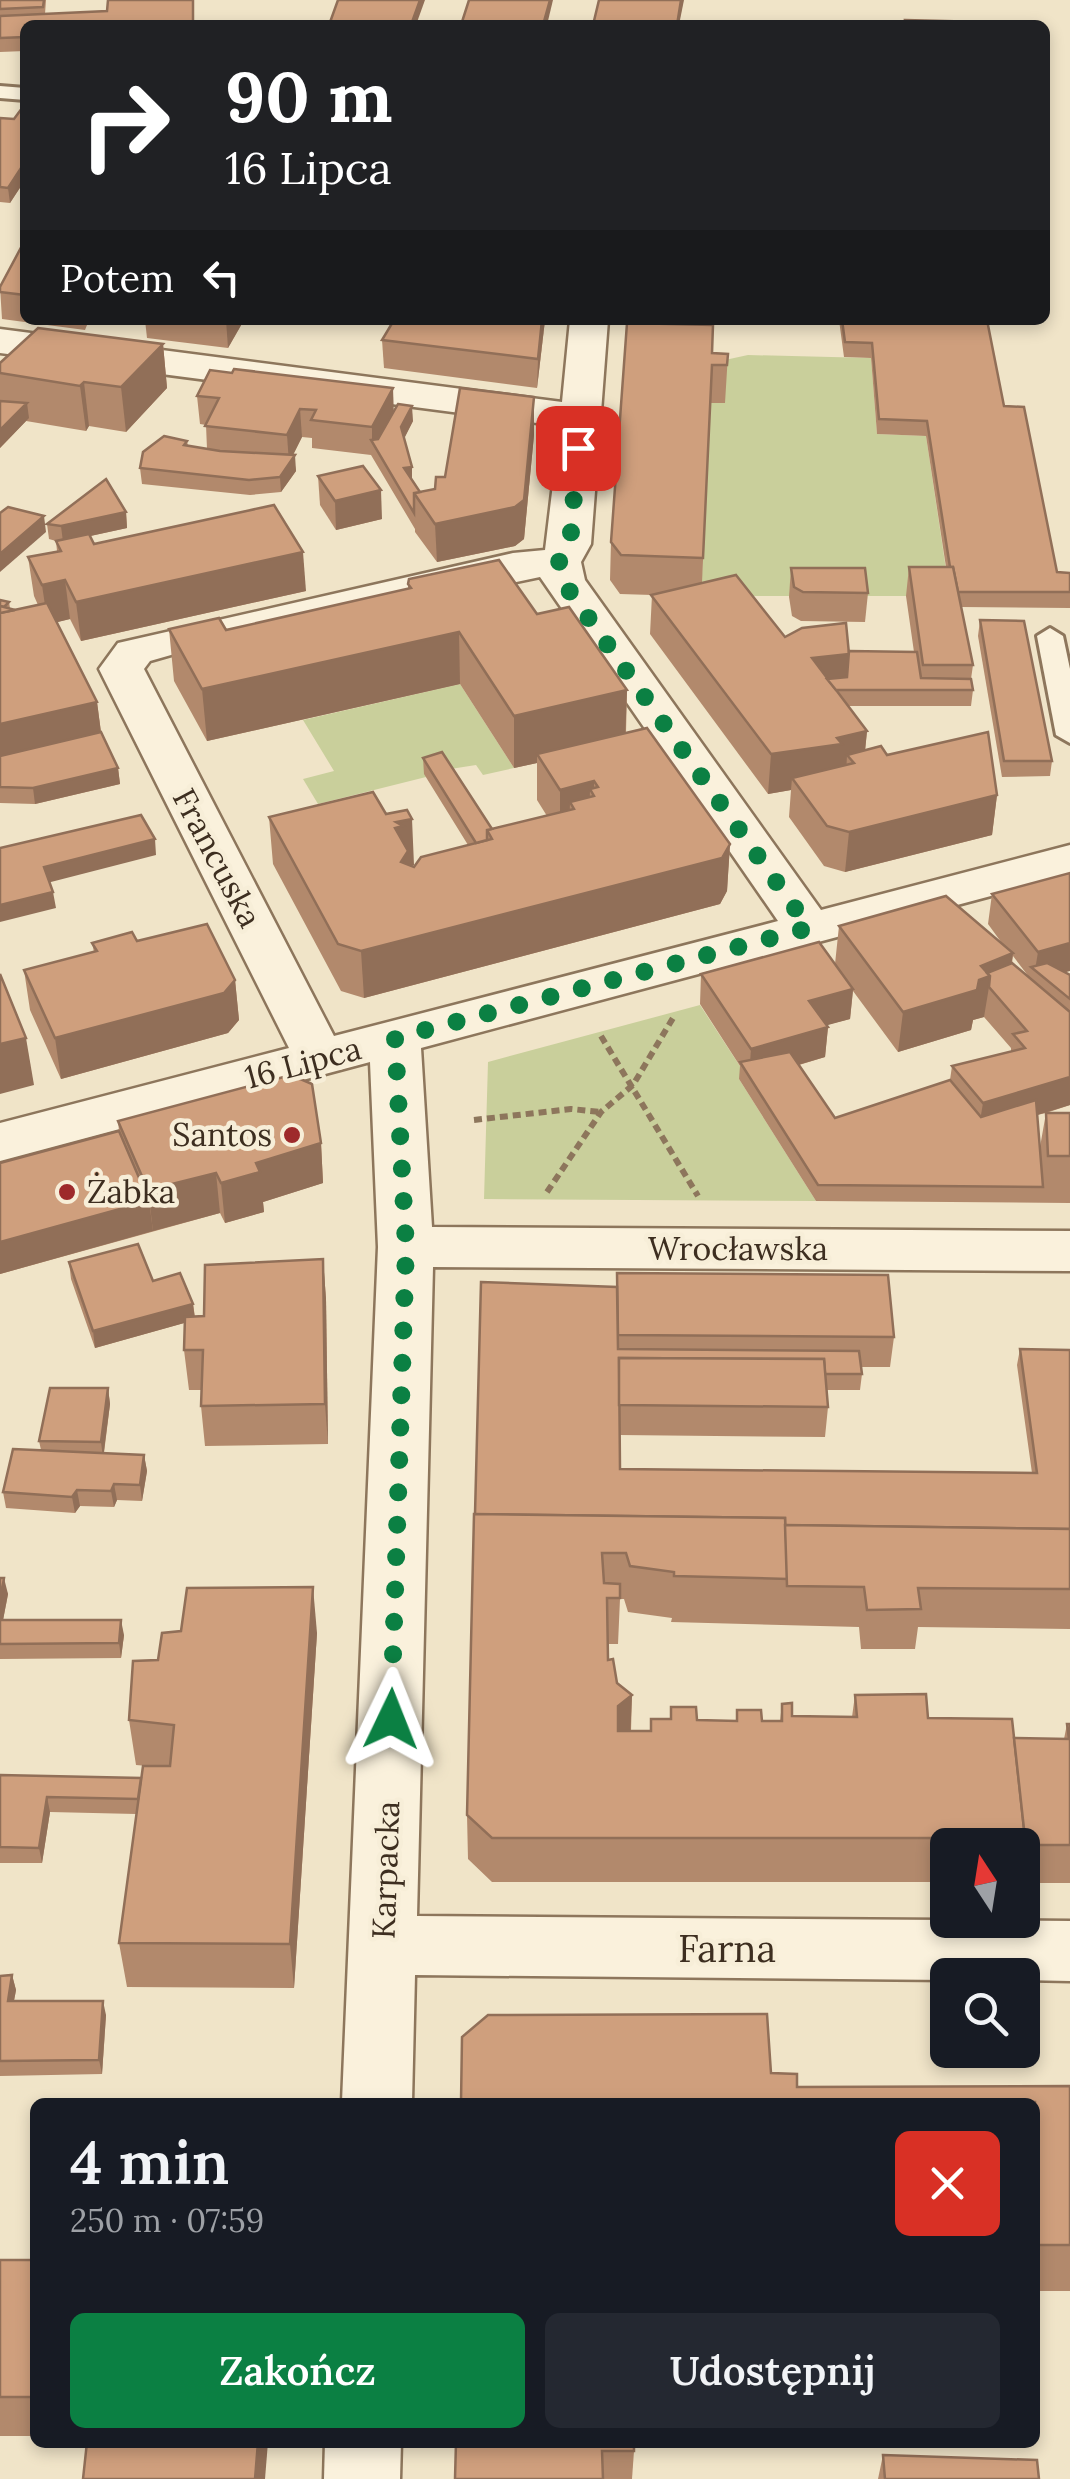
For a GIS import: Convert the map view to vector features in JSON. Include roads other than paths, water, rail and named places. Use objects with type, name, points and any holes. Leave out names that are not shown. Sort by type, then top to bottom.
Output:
[{"type":"street","points":[[588,325],[570,544],[559,562],[563,582],[809,928]]},
{"type":"street","points":[[0,341],[582,417]]},
{"type":"street","name":"Francuska","points":[[320,1059],[120,668],[127,658],[168,642],[513,566],[559,562]]},
{"type":"street","name":"16 Lipca","points":[[0,1142],[1070,860]]},
{"type":"street","name":"Karpacka","points":[[377,2098],[406,1247],[395,1038]]},
{"type":"street","name":"Wrocławska","points":[[406,1247],[1070,1250]]},
{"type":"street","name":"Farna","points":[[384,1945],[1070,1951]]},
{"type":"street","points":[[362,2479],[363,2448]]},
{"type":"lane","points":[[1050,636],[1065,690],[1070,735]]},
{"type":"place","name":"Santos","points":[[292,1135]]},
{"type":"place","name":"Żabka","points":[[67,1192]]}]
